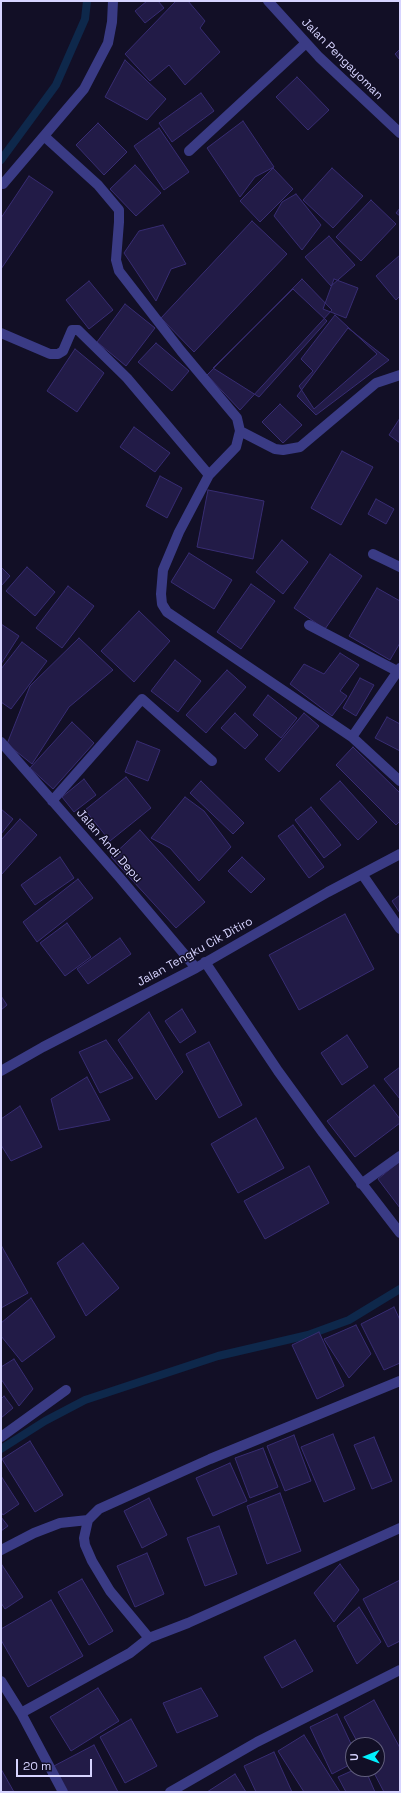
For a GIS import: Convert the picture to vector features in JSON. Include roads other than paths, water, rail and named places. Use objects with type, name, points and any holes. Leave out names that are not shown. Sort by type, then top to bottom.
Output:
[{"type":"street","points":[[3,184],[84,89],[108,43],[112,22],[112,1]]},
{"type":"street","name":"Jalan Pengayoman","points":[[268,1],[319,57],[400,133]]},
{"type":"street","points":[[189,151],[306,43]]},
{"type":"street","points":[[44,136],[98,185],[119,210],[120,216],[116,260],[119,271],[181,351],[237,418],[240,431],[236,447],[209,475],[179,532],[163,570],[161,594],[162,604],[167,612],[352,737],[400,781]]},
{"type":"street","points":[[1,333],[50,354],[58,354],[63,351],[72,330],[78,330],[127,378],[209,475]]},
{"type":"street","points":[[240,431],[275,449],[283,450],[300,447],[376,383],[400,375]]},
{"type":"street","points":[[373,554],[400,568]]},
{"type":"street","points":[[309,626],[399,670],[352,737]]},
{"type":"street","points":[[52,801],[142,699],[212,760]]},
{"type":"street","name":"Jalan Andi Depu","points":[[1,742],[196,968]]},
{"type":"street","name":"Jalan Tengku Cik Ditiro","points":[[1,1071],[43,1047],[196,968],[400,854]]},
{"type":"street","points":[[362,874],[400,929]]},
{"type":"street","points":[[205,962],[278,1071],[361,1184],[400,1233]]},
{"type":"street","points":[[361,1184],[400,1156]]},
{"type":"street","points":[[149,1638],[110,1591],[92,1561],[85,1545],[84,1538],[88,1520],[99,1509],[210,1459],[400,1381]]},
{"type":"street","points":[[1,1437],[66,1390]]},
{"type":"street","points":[[1,1550],[34,1533],[60,1522],[88,1520]]},
{"type":"street","points":[[21,1713],[130,1653],[149,1638],[400,1528]]},
{"type":"street","points":[[170,1792],[257,1742],[400,1670]]},
{"type":"street","points":[[1,1681],[21,1713],[63,1792]]},
{"type":"waterway","points":[[1,160],[56,85],[85,19],[87,1]]},
{"type":"waterway","points":[[1,1449],[45,1421],[85,1400],[218,1356],[308,1335],[349,1320],[400,1289]]}]
